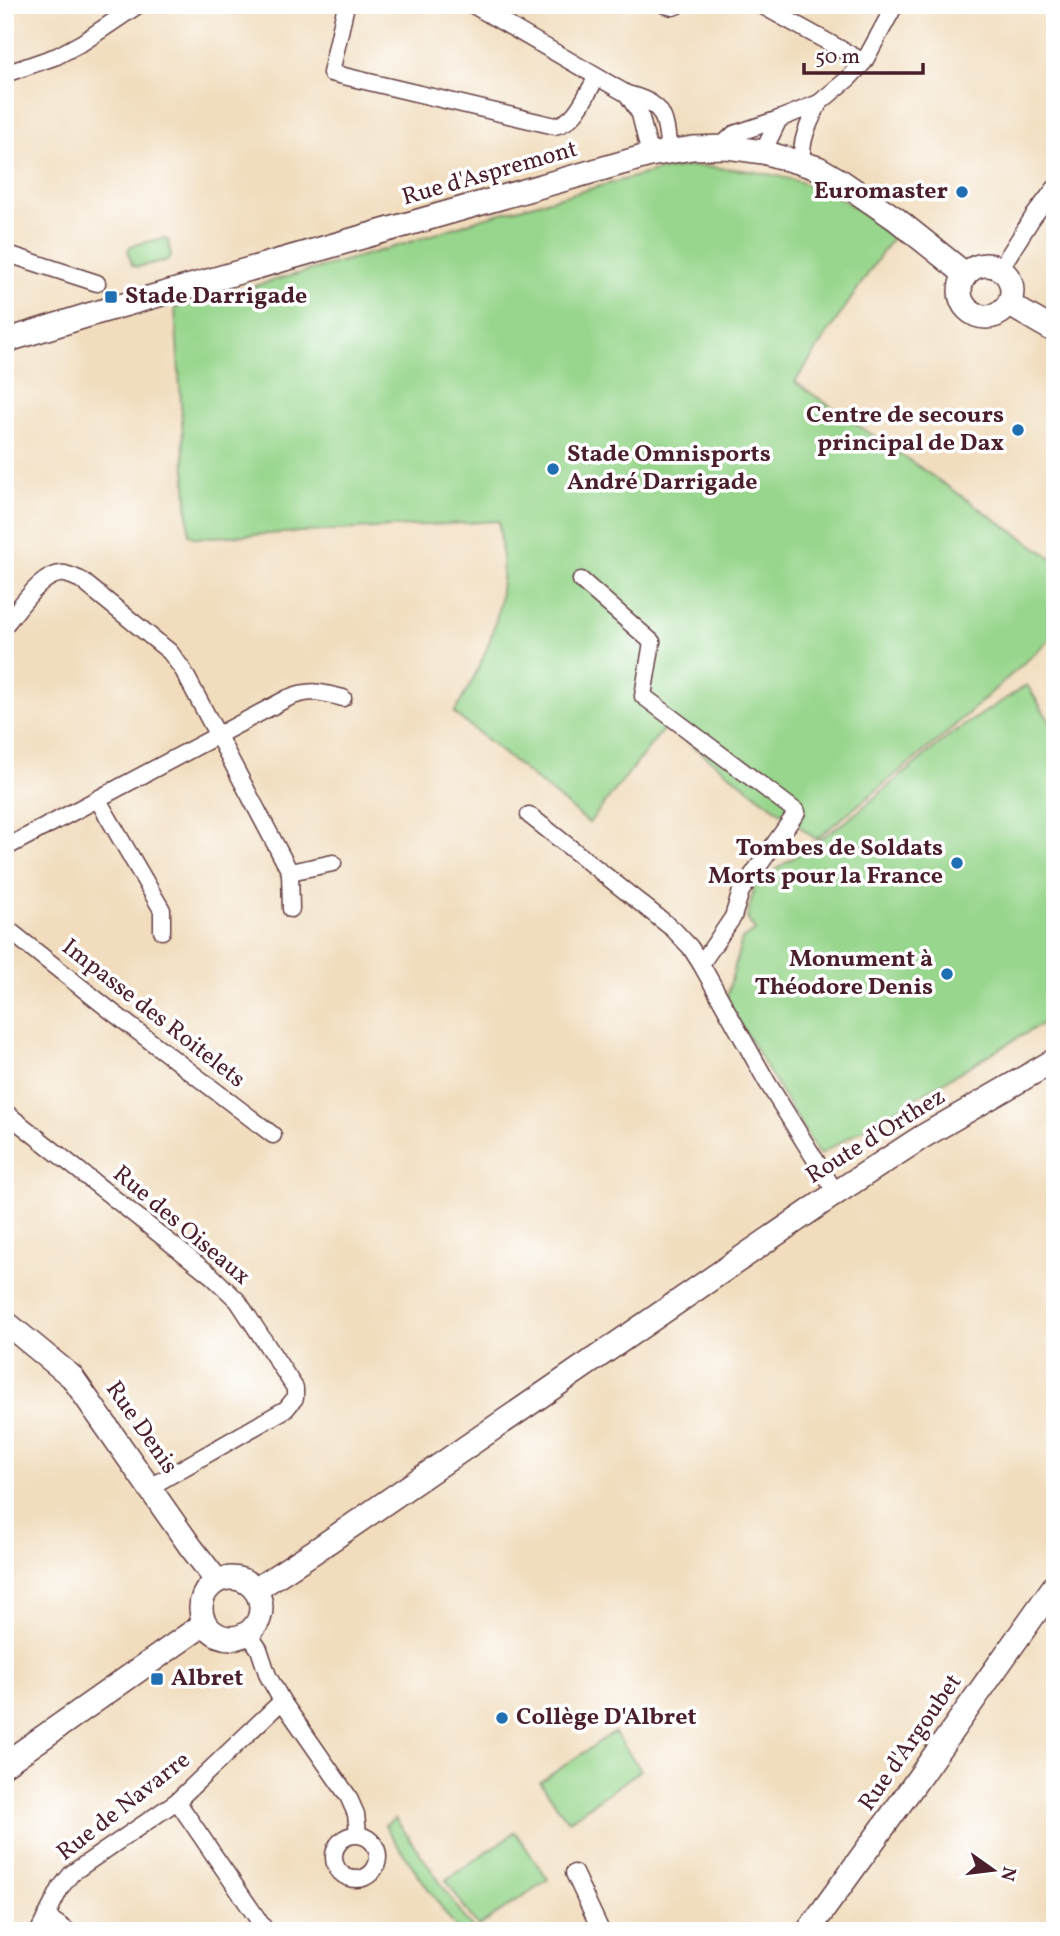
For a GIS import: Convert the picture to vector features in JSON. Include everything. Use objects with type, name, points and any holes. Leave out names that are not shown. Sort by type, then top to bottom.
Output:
[{"type":"main road","name":"Rue d'Aspremont","points":[[5,341],[659,153],[693,148],[763,152],[818,168],[842,181],[896,219],[965,274]]},
{"type":"main road","points":[[982,265],[992,265],[1000,269],[1010,280],[1010,305],[990,318],[969,312],[960,296],[965,274],[982,265]]},
{"type":"main road","points":[[1010,305],[1055,331]]},
{"type":"main road","name":"Route d'Orthez","points":[[255,1590],[836,1193],[922,1137],[1055,1060]]},
{"type":"main road","name":"Rue Denis","points":[[5,1322],[72,1377],[216,1581]]},
{"type":"main road","points":[[237,1578],[255,1590],[260,1601],[260,1613],[256,1624],[248,1633],[236,1638],[224,1638],[213,1633],[204,1623],[200,1612],[201,1600],[207,1589],[216,1581],[237,1578]]},
{"type":"main road","name":"Rue d'Argoubet","points":[[808,1931],[1055,1585]]},
{"type":"main road","points":[[5,1764],[204,1623]]},
{"type":"street","points":[[5,74],[57,55],[83,42],[138,5]]},
{"type":"street","points":[[346,5],[331,73],[555,126],[564,124],[573,117],[597,77]]},
{"type":"street","points":[[472,5],[627,94],[647,99],[659,108],[666,126],[659,153]]},
{"type":"street","points":[[665,5],[678,5]]},
{"type":"street","points":[[761,5],[864,62]]},
{"type":"street","points":[[720,148],[734,134],[819,103],[864,62],[895,5]]},
{"type":"street","points":[[627,94],[659,153]]},
{"type":"street","points":[[802,163],[804,133],[819,103]]},
{"type":"street","points":[[763,152],[779,119]]},
{"type":"street","points":[[1000,269],[1055,188]]},
{"type":"street","points":[[5,253],[97,283]]},
{"type":"street","points":[[5,625],[49,576],[65,574],[81,580],[170,652],[183,670],[290,872],[291,909]]},
{"type":"street","points":[[581,580],[652,642],[643,696],[797,812],[741,891],[733,917],[701,964]]},
{"type":"street","points":[[5,848],[288,698],[303,692],[321,692],[343,698]]},
{"type":"street","points":[[98,800],[162,910],[162,931]]},
{"type":"street","points":[[529,815],[673,929],[690,947],[767,1082],[836,1193]]},
{"type":"street","points":[[290,872],[333,863]]},
{"type":"street","name":"Impasse des Roitelets","points":[[5,927],[273,1135]]},
{"type":"street","name":"Rue des Oiseaux","points":[[5,1112],[212,1276],[238,1301],[295,1388],[295,1398],[286,1409],[150,1487]]},
{"type":"street","points":[[248,1633],[259,1649],[268,1676],[282,1701],[348,1796],[356,1814],[358,1834]]},
{"type":"street","name":"Rue de Navarre","points":[[43,1923],[61,1887],[72,1873],[177,1801],[282,1701]]},
{"type":"street","points":[[177,1801],[266,1931]]},
{"type":"street","points":[[574,1873],[601,1931]]},
{"type":"street","points":[[43,1923],[68,1931]]},
{"type":"green space","name":"Stade Omnisports André Darrigade","points":[[693,166],[758,172],[820,189],[858,210],[892,238],[795,382],[1055,560],[1055,635],[941,738],[816,839],[666,726],[589,823],[454,713],[472,682],[497,617],[502,573],[499,521],[195,538],[189,534],[175,308],[401,245],[483,218],[656,171]]},
{"type":"green space","points":[[163,238],[168,240],[171,256],[168,260],[137,267],[132,265],[128,250],[131,246]]},
{"type":"green space","points":[[1027,685],[1055,730],[1055,1016],[819,1155],[726,1000],[742,939],[755,931],[747,918],[755,884],[849,819],[951,734]]},
{"type":"green space","points":[[614,1732],[641,1770],[568,1821],[540,1782]]},
{"type":"green space","points":[[395,1818],[474,1931],[458,1931],[394,1840],[385,1825]]},
{"type":"green space","points":[[515,1832],[548,1879],[478,1927],[446,1880]]},
{"type":"place","name":"Euromaster","points":[[962,192]]},
{"type":"place","name":"Stade Darrigade","points":[[111,297]]},
{"type":"place","name":"Centre de secours principal de Dax","points":[[1018,430]]},
{"type":"place","name":"Stade Omnisports André Darrigade","points":[[553,469]]},
{"type":"place","name":"Tombes de Soldats Morts pour la France","points":[[957,863]]},
{"type":"place","name":"Monument à Théodore Denis","points":[[947,974]]},
{"type":"place","name":"Albret","points":[[157,1679]]},
{"type":"place","name":"Collège D'Albret","points":[[502,1718]]}]
